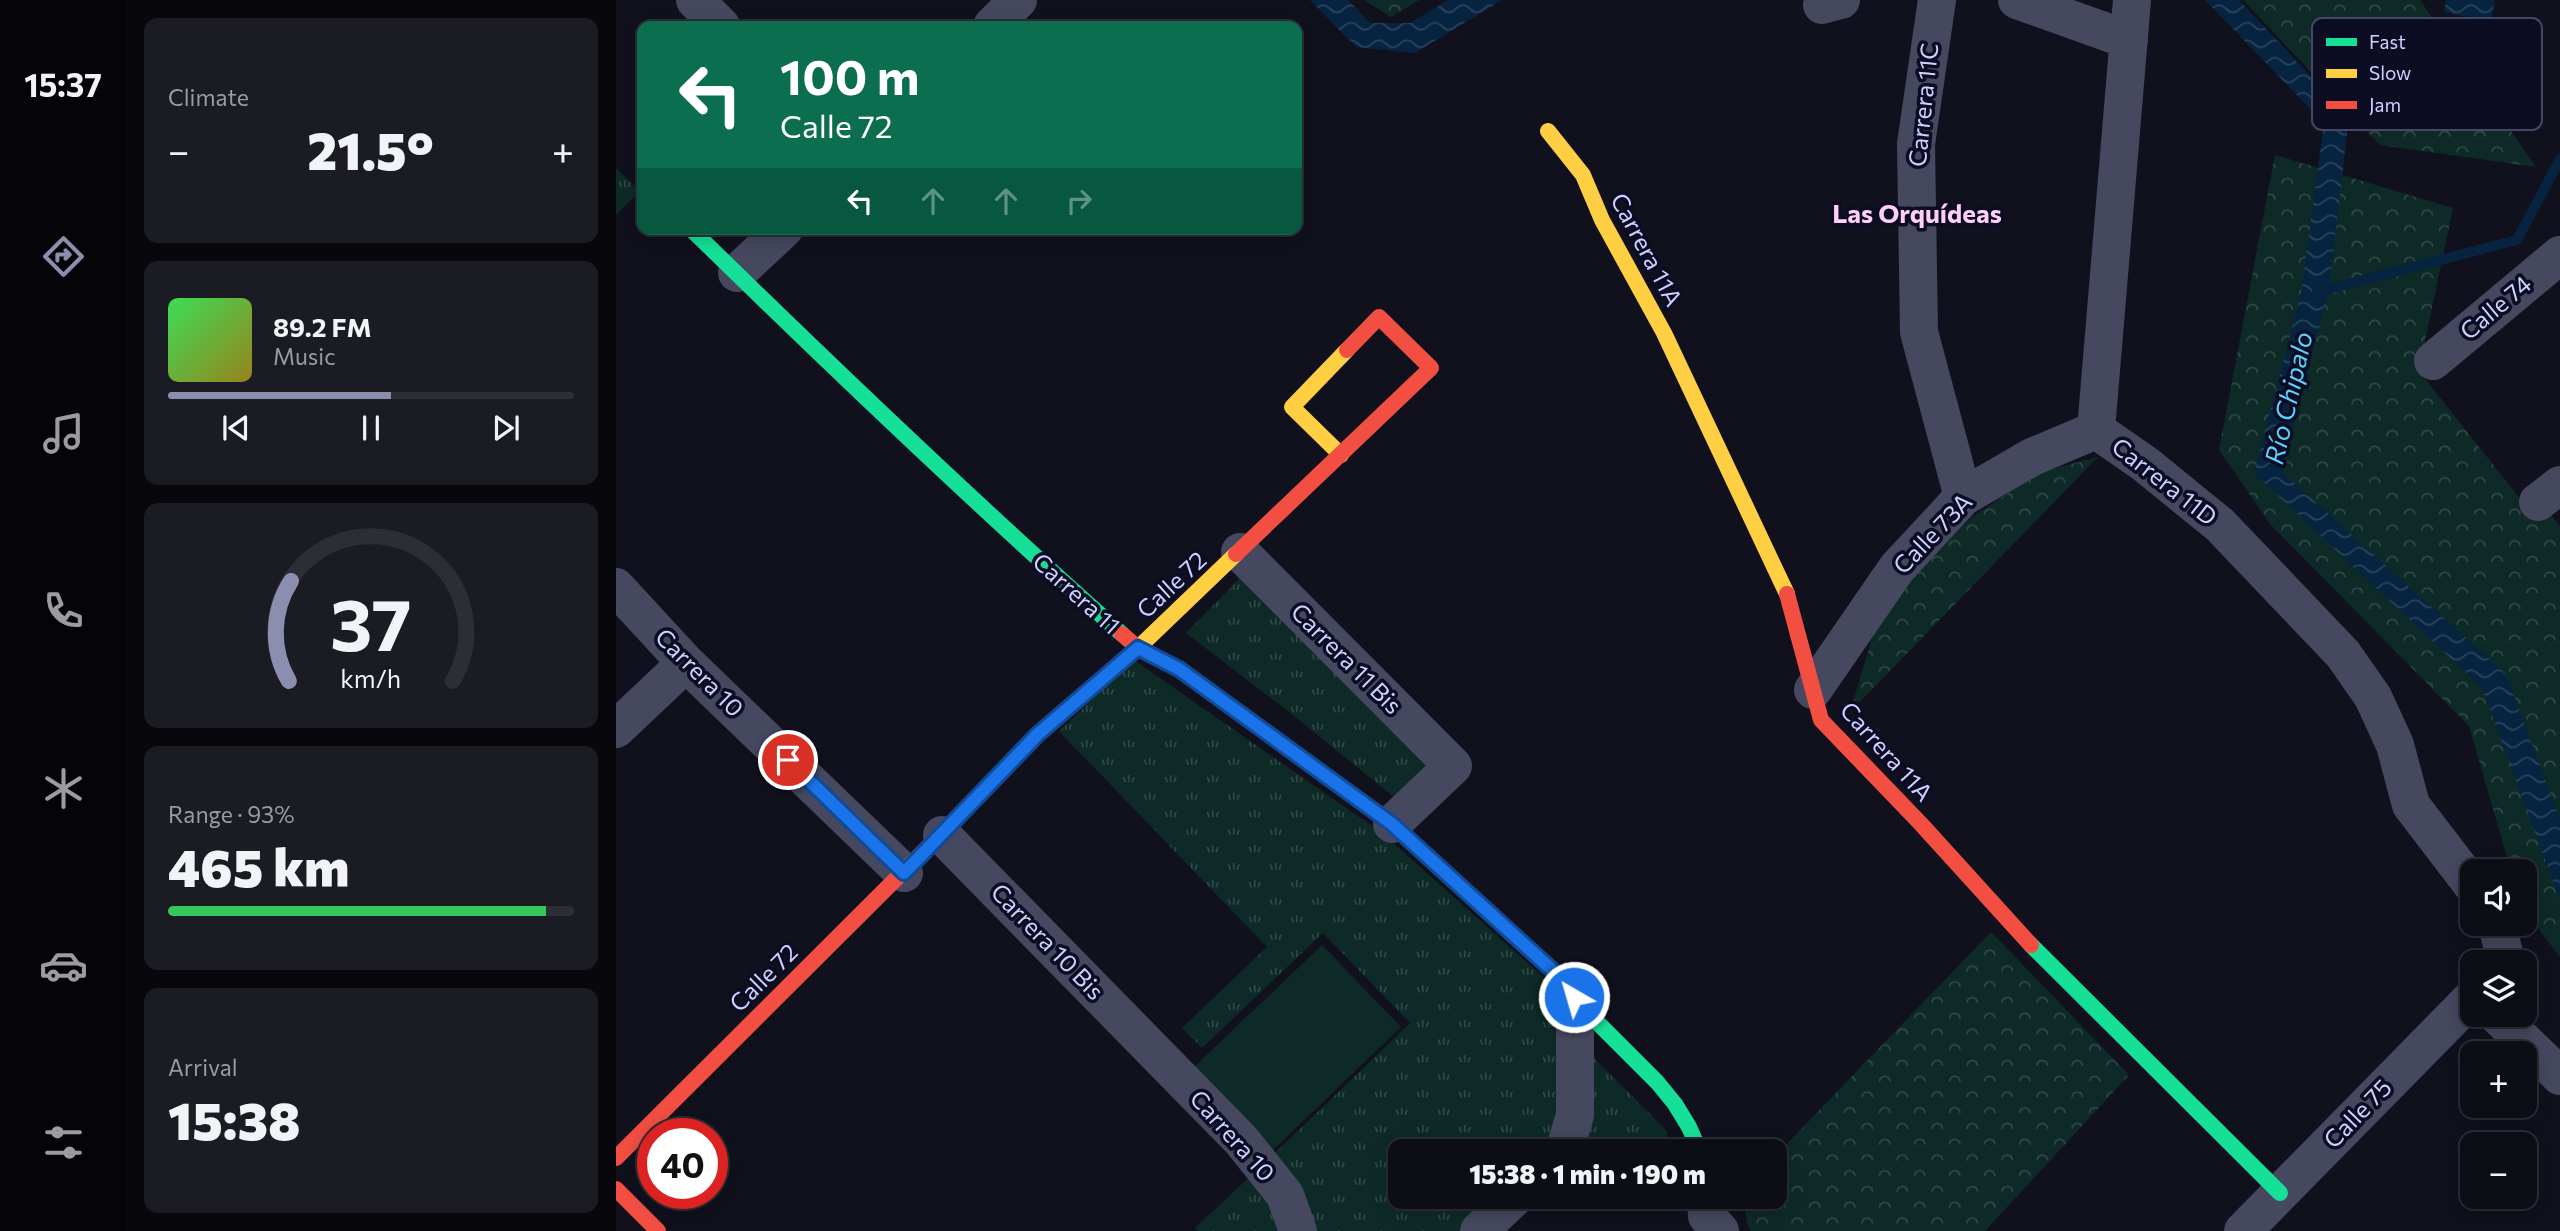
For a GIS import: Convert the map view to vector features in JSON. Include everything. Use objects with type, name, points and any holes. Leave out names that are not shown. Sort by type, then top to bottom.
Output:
[{"type":"street","points":[[695,0],[716,21]]},
{"type":"street","points":[[997,21],[1018,0]]},
{"type":"street","name":"Carrera 11C","points":[[1937,0],[1916,144],[1919,332],[1963,497]]},
{"type":"street","points":[[2017,0],[2129,40]]},
{"type":"street","name":"Carrera 11D","points":[[2132,0],[2096,430],[2145,464],[2220,525],[2343,654],[2373,697],[2395,744],[2411,806],[2460,869]]},
{"type":"street","name":"Carrera 11A","points":[[1548,131],[1583,175],[1602,220],[1664,333],[1786,590],[1821,720],[1921,824],[2006,920],[2280,1193]]},
{"type":"street","name":"Carrera 11","points":[[697,235],[1009,534],[1138,648],[1179,669],[1392,824],[1563,980],[1574,997],[1647,1072],[1681,1113],[1696,1139]]},
{"type":"street","points":[[737,274],[778,235]]},
{"type":"street","name":"Calle 74","points":[[2432,361],[2560,256]]},
{"type":"street","name":"Calle 72","points":[[616,1158],[942,835],[1038,734],[1138,648],[1240,552],[1341,455],[1431,368],[1379,317],[1292,407],[1341,455]]},
{"type":"street","name":"Calle 73A","points":[[1813,690],[1897,568],[1963,497],[2032,457],[2096,430]]},
{"type":"street","name":"Carrera 11 Bis","points":[[1240,552],[1453,766],[1392,824]]},
{"type":"street","name":"Carrera 10","points":[[616,587],[686,663],[904,873]]},
{"type":"street","points":[[616,729],[686,663]]},
{"type":"street","name":"Carrera 10 Bis","points":[[942,835],[1153,1049]]},
{"type":"street","points":[[1568,1139],[1575,1115],[1574,997]]},
{"type":"street","name":"Calle 75","points":[[2243,1231],[2460,1010]]},
{"type":"street","points":[[2509,1027],[2560,1076]]},
{"type":"street","name":"Carrera 10","points":[[1153,1049],[1241,1140],[1285,1195],[1298,1231]]},
{"type":"street","points":[[616,1189],[658,1231]]},
{"type":"street","points":[[1479,1231],[1503,1209]]},
{"type":"green space","points":[[1364,0],[1419,0],[1391,17]]},
{"type":"green space","points":[[2243,0],[2420,0],[2433,18],[2312,18],[2312,73]]},
{"type":"green space","points":[[2366,130],[2510,130],[2536,167],[2380,145]]},
{"type":"green space","points":[[2275,155],[2453,208],[2420,364],[2426,380],[2537,520],[2549,513],[2560,526],[2560,957],[2537,927],[2537,859],[2508,859],[2469,726],[2271,525],[2219,450]]},
{"type":"green space","points":[[616,168],[637,188],[637,194],[616,215]]},
{"type":"green space","points":[[2098,457],[1850,712],[1873,635],[1911,578],[1972,517],[2040,472]]},
{"type":"green space","points":[[1244,574],[1431,771],[1399,801],[1186,633]]},
{"type":"green space","points":[[1134,660],[1382,833],[1569,1000],[1554,1139],[1388,1139],[1388,1209],[1493,1209],[1470,1231],[1309,1231],[1273,1155],[1410,1023],[1323,933],[1202,1048],[1182,1028],[1267,947],[1059,731]]},
{"type":"green space","points":[[1991,932],[2129,1075],[1985,1231],[1751,1231],[1745,1209],[1787,1209],[1787,1144]]},
{"type":"green space","points":[[1322,945],[1401,1027],[1272,1151],[1193,1068]]},
{"type":"green space","points":[[1592,1056],[1667,1131],[1668,1139],[1576,1139]]},
{"type":"green space","points":[[1258,1169],[1295,1231],[1198,1231],[1195,1228]]},
{"type":"water","points":[[1310,0],[1348,0],[1370,23],[1410,23],[1448,0],[1502,0],[1415,53],[1356,47]]},
{"type":"water","points":[[2205,0],[2239,0],[2312,78],[2312,111]]},
{"type":"water","points":[[2446,0],[2495,0],[2492,18],[2472,18],[2444,12]]},
{"type":"water","name":"Río Chipalo","points":[[2323,130],[2347,130],[2329,289],[2282,472],[2506,674],[2560,820],[2560,900],[2482,688],[2254,473],[2301,293]]},
{"type":"waterway","points":[[2317,292],[2517,240],[2560,159]]},
{"type":"traffic: fast","points":[[697,235],[904,434],[1122,634]]},
{"type":"traffic: fast","points":[[1359,800],[1392,824],[1563,980],[1597,1022],[1657,1082],[1675,1104],[1694,1139]]},
{"type":"traffic: fast","points":[[2031,945],[2280,1193]]},
{"type":"traffic: slow","points":[[1548,131],[1583,175],[1602,220],[1664,333],[1787,594]]},
{"type":"traffic: slow","points":[[1341,455],[1292,407],[1347,350]]},
{"type":"traffic: slow","points":[[959,816],[1038,734],[1138,648],[1236,554]]},
{"type":"traffic: jam","points":[[1236,554],[1431,368],[1379,317],[1347,350]]},
{"type":"traffic: jam","points":[[1787,594],[1821,720],[1921,824],[2031,945]]},
{"type":"traffic: jam","points":[[1122,634],[1138,648],[1179,669],[1359,800]]},
{"type":"traffic: jam","points":[[616,1158],[959,816]]},
{"type":"traffic: jam","points":[[616,1189],[658,1231]]},
{"type":"district","name":"Las Orquídeas","points":[[1917,214]]},
{"type":"route","points":[[788,760],[904,873],[1038,734],[1138,648],[1179,669],[1392,824],[1563,980],[1574,997]]}]
